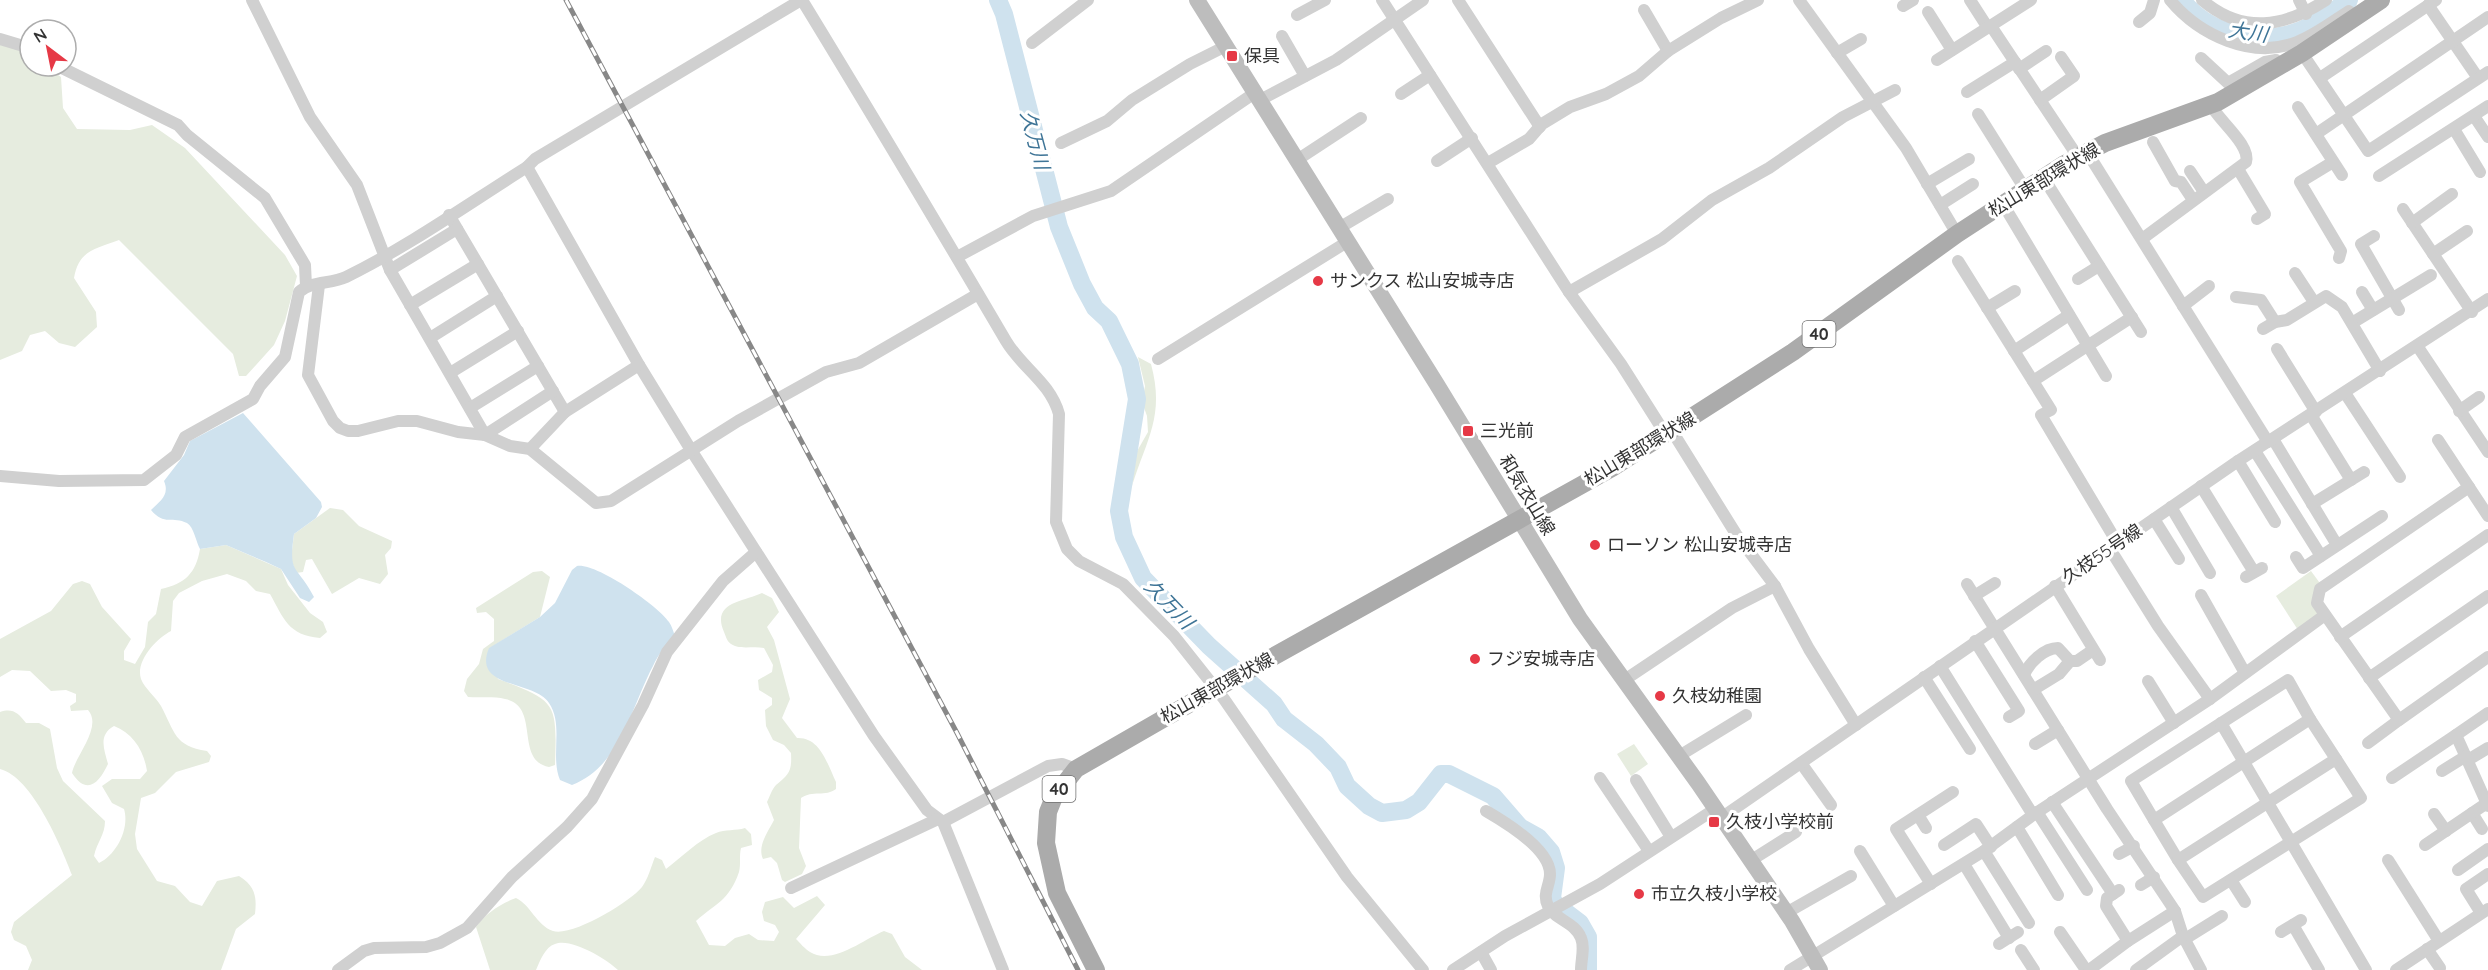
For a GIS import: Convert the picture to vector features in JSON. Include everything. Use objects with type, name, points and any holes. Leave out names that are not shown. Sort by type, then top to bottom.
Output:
[{"type":"main road","name":"和気衣山線","points":[[1197,0],[1580,619],[1679,756],[1786,913],[1817,963]]},
{"type":"main road","name":"松山東部環状線","points":[[1096,970],[1057,893],[1046,843],[1048,812],[1054,797],[1076,769],[1520,520],[1669,433],[1793,352],[1958,234],[2043,177],[2082,154],[2168,118],[2211,105],[2302,53],[2380,0]]},
{"type":"street","points":[[252,0],[310,117],[357,185],[390,270],[485,435]]},
{"type":"street","points":[[0,476],[91,482],[144,480],[151,477],[176,455],[185,437],[253,399],[260,386],[285,357],[299,292],[306,286],[320,285],[344,278],[384,256],[535,159],[801,0],[1013,352],[1046,385],[1056,403],[1059,414],[1055,508],[1056,522],[1062,540],[1079,561],[1114,579],[1131,592],[1219,687],[1347,877],[1423,970]]},
{"type":"street","points":[[1032,43],[1088,0]]},
{"type":"street","points":[[1297,15],[1324,0]]},
{"type":"street","points":[[1382,0],[1569,292],[1669,433],[1736,534],[1775,586],[1809,650],[1856,725]]},
{"type":"street","points":[[957,257],[1045,212],[1111,191],[1129,181],[1189,136],[1258,96],[1335,60],[1423,0]]},
{"type":"street","points":[[1458,0],[1540,128]]},
{"type":"street","points":[[1488,164],[1529,139],[1540,128],[1570,107],[1606,94],[1639,76],[1668,51],[1721,18],[1758,0]]},
{"type":"street","points":[[1799,0],[1874,103],[1958,234]]},
{"type":"street","points":[[1970,0],[2142,239],[2337,545]]},
{"type":"street","points":[[1937,60],[2031,0]]},
{"type":"street","points":[[2139,22],[2150,13],[2154,0]]},
{"type":"street","points":[[2170,0],[2196,26],[2211,35],[2241,45],[2265,47],[2282,47],[2299,42],[2366,0]]},
{"type":"street","points":[[2202,0],[2229,18],[2246,22],[2281,22],[2306,14],[2326,0]]},
{"type":"street","points":[[2299,0],[2306,14]]},
{"type":"street","points":[[2302,53],[2368,151],[2483,75],[2453,41],[2432,2],[2320,78]]},
{"type":"street","points":[[1644,10],[1668,51]]},
{"type":"street","points":[[1928,12],[1952,50]]},
{"type":"street","points":[[2316,134],[2488,17]]},
{"type":"street","points":[[1282,36],[1305,76]]},
{"type":"street","points":[[0,39],[18,44]]},
{"type":"street","points":[[1837,53],[1860,39]]},
{"type":"street","points":[[1060,143],[1107,121],[1142,94],[1190,64],[1226,46]]},
{"type":"street","points":[[1967,92],[2046,51]]},
{"type":"street","points":[[2040,100],[2074,76],[2061,57]]},
{"type":"street","points":[[2201,58],[2228,83],[2265,62],[2276,60],[2282,64]]},
{"type":"street","points":[[1401,94],[1430,75]]},
{"type":"street","points":[[78,76],[178,125],[187,135],[265,198],[305,265],[306,286]]},
{"type":"street","points":[[1569,292],[1662,239],[1712,201],[1769,168],[1843,117],[1874,103],[1895,90]]},
{"type":"street","points":[[2142,239],[2246,162],[2246,154],[2229,126],[2216,116],[2211,105]]},
{"type":"street","points":[[2379,176],[2488,106]]},
{"type":"street","points":[[2298,107],[2342,175]]},
{"type":"street","points":[[1978,114],[2025,189]]},
{"type":"street","points":[[2474,116],[2488,137]]},
{"type":"street","points":[[1297,160],[1361,118]]},
{"type":"street","points":[[2454,129],[2480,172]]},
{"type":"street","points":[[1437,161],[1472,138]]},
{"type":"street","points":[[2153,142],[2175,181],[2181,182],[2193,200]]},
{"type":"street","points":[[1927,184],[1969,159]]},
{"type":"street","points":[[2333,162],[2300,182],[2341,251],[2339,258]]},
{"type":"street","points":[[527,166],[639,365],[691,450],[874,736],[927,810],[940,821],[1004,970]]},
{"type":"street","points":[[2238,169],[2265,214],[2257,219]]},
{"type":"street","points":[[2190,171],[2204,192]]},
{"type":"street","points":[[2043,177],[2140,333]]},
{"type":"street","points":[[1940,205],[1973,184]]},
{"type":"street","points":[[2412,223],[2452,194]]},
{"type":"street","points":[[1158,359],[1343,235],[1388,198]]},
{"type":"street","points":[[2003,204],[2106,376]]},
{"type":"street","points":[[2403,209],[2472,312]]},
{"type":"street","points":[[449,216],[565,411]]},
{"type":"street","points":[[390,270],[457,229]]},
{"type":"street","points":[[2433,254],[2467,231]]},
{"type":"street","points":[[2374,236],[2361,244],[2399,310]]},
{"type":"street","points":[[1958,261],[2051,410],[2041,415],[2158,626],[2210,699]]},
{"type":"street","points":[[410,305],[478,264]]},
{"type":"street","points":[[2078,279],[2099,266]]},
{"type":"street","points":[[2295,273],[2314,302]]},
{"type":"street","points":[[2352,323],[2431,275]]},
{"type":"street","points":[[320,285],[308,375],[333,421],[340,428],[358,431],[398,421],[417,421],[458,432],[485,435],[510,446],[530,449],[597,503],[602,504],[611,501],[691,450],[826,372],[859,363],[978,294]]},
{"type":"street","points":[[2183,306],[2210,286]]},
{"type":"street","points":[[1987,308],[2015,291]]},
{"type":"street","points":[[2362,292],[2373,310]]},
{"type":"street","points":[[430,338],[497,296]]},
{"type":"street","points":[[2263,329],[2274,322],[2286,320],[2326,296],[2334,299],[2352,323],[2380,370]]},
{"type":"street","points":[[2236,297],[2261,300],[2274,322]]},
{"type":"street","name":"久枝55号線","points":[[1453,970],[1505,936],[1557,909],[1671,837],[1718,813],[1801,762],[2201,486],[2472,312],[2488,299]]},
{"type":"street","points":[[2014,351],[2069,315]]},
{"type":"street","points":[[2032,381],[2132,317]]},
{"type":"street","points":[[450,373],[518,332]]},
{"type":"street","points":[[2418,347],[2459,411],[2486,443]]},
{"type":"street","points":[[2277,349],[2351,480]]},
{"type":"street","points":[[530,449],[565,411],[639,365]]},
{"type":"street","points":[[470,408],[538,366]]},
{"type":"street","points":[[485,435],[553,392]]},
{"type":"street","points":[[2345,393],[2400,477]]},
{"type":"street","points":[[2459,411],[2479,398]]},
{"type":"street","points":[[2438,440],[2488,516]]},
{"type":"street","points":[[2255,451],[2321,556]]},
{"type":"street","points":[[2238,462],[2275,522]]},
{"type":"street","points":[[2312,504],[2364,472]]},
{"type":"street","points":[[2201,486],[2230,542],[2254,572]]},
{"type":"street","points":[[2399,720],[2325,615],[2318,603],[2320,589],[2469,487]]},
{"type":"street","points":[[2171,507],[2210,573]]},
{"type":"street","points":[[2296,557],[2303,568],[2382,516]]},
{"type":"street","points":[[2154,519],[2179,559]]},
{"type":"street","points":[[2340,637],[2488,535]]},
{"type":"street","points":[[338,970],[364,951],[374,948],[426,947],[440,943],[467,928],[480,909],[592,799],[643,705],[667,652],[723,581],[756,552]]},
{"type":"street","points":[[1974,596],[1995,583]]},
{"type":"street","points":[[1967,584],[2088,778],[2175,911],[2184,937],[2201,970]]},
{"type":"street","points":[[1623,681],[1732,608],[1775,586]]},
{"type":"street","points":[[2024,675],[2031,662],[2054,648],[2058,648],[2070,661],[2096,655],[2055,586]]},
{"type":"street","points":[[2201,595],[2245,674]]},
{"type":"street","points":[[2369,678],[2488,596]]},
{"type":"street","points":[[1790,970],[1817,963],[1894,906],[1988,849],[2035,813],[2210,699],[2325,615]]},
{"type":"street","points":[[1975,641],[2019,711],[2009,717]]},
{"type":"street","points":[[2368,743],[2488,657]]},
{"type":"street","points":[[2033,690],[2059,674],[2070,661]]},
{"type":"street","points":[[1940,666],[2087,890]]},
{"type":"street","points":[[1924,677],[1970,749]]},
{"type":"street","points":[[2288,680],[2310,719],[2361,798],[2291,844],[2203,897],[2131,781],[2221,723],[2288,680]]},
{"type":"street","points":[[2148,681],[2174,723]]},
{"type":"street","points":[[2392,778],[2488,713]]},
{"type":"street","points":[[1679,756],[1746,716]]},
{"type":"street","points":[[2154,820],[2310,719]]},
{"type":"street","points":[[2221,723],[2366,970]]},
{"type":"street","points":[[2035,744],[2058,730]]},
{"type":"street","points":[[2425,845],[2487,804],[2456,735]]},
{"type":"street","points":[[2442,771],[2488,748]]},
{"type":"street","points":[[2178,860],[2336,759]]},
{"type":"street","points":[[1801,762],[1831,805]]},
{"type":"street","points":[[791,888],[940,821],[1048,766],[1062,764],[1076,769]]},
{"type":"street","points":[[1602,777],[1615,809],[1649,851]]},
{"type":"street","points":[[1636,780],[1671,837]]},
{"type":"street","points":[[1931,884],[1908,855],[1896,829],[1953,792]]},
{"type":"street","points":[[2052,802],[2116,892],[2107,898],[2106,906],[2128,941]]},
{"type":"street","points":[[1486,811],[1508,823],[1540,850],[1548,861],[1550,874],[1545,893],[1581,937],[1581,970]]},
{"type":"street","points":[[2472,813],[2482,829]]},
{"type":"street","points":[[2434,814],[2446,831]]},
{"type":"street","points":[[1918,815],[1926,828]]},
{"type":"street","points":[[1948,839],[1976,824],[2029,923]]},
{"type":"street","points":[[2017,827],[2058,895]]},
{"type":"street","points":[[1750,861],[1797,832]]},
{"type":"street","points":[[2119,854],[2134,846]]},
{"type":"street","points":[[2458,870],[2488,849]]},
{"type":"street","points":[[1860,850],[1894,906]]},
{"type":"street","points":[[2388,861],[2439,941]]},
{"type":"street","points":[[1964,864],[2009,938]]},
{"type":"street","points":[[2397,970],[2485,911],[2466,889],[2488,874]]},
{"type":"street","points":[[1786,913],[1851,876]]},
{"type":"street","points":[[2141,885],[2154,877]]},
{"type":"street","points":[[2231,880],[2245,902]]},
{"type":"street","points":[[2060,932],[2087,970],[2175,911]]},
{"type":"street","points":[[2136,970],[2184,937],[2222,916]]},
{"type":"street","points":[[2292,926],[2319,970]]},
{"type":"street","points":[[2427,949],[2440,968]]},
{"type":"street","points":[[2021,950],[2034,970]]},
{"type":"street","points":[[1481,952],[1491,970]]},
{"type":"shaded area","points":[[0,42],[10,42],[18,47],[18,78],[61,78],[63,108],[77,129],[130,130],[152,125],[185,148],[285,255],[297,276],[285,321],[274,345],[246,376],[239,376],[233,354],[119,240],[89,252],[76,269],[74,278],[96,312],[97,327],[75,347],[59,343],[45,331],[30,335],[22,351],[0,360]]},
{"type":"shaded area","points":[[1138,357],[1151,364],[1156,398],[1152,427],[1132,486],[1136,453],[1148,432],[1147,416],[1142,402],[1145,386]]},
{"type":"shaded area","points":[[330,508],[343,510],[359,526],[392,541],[391,548],[385,555],[388,574],[380,584],[359,578],[332,594],[312,559],[306,560],[303,572],[296,573],[291,559],[294,534]]},
{"type":"shaded area","points":[[226,545],[281,569],[288,585],[310,613],[323,622],[327,632],[320,638],[294,629],[279,611],[270,594],[256,591],[246,581],[227,574],[202,581],[179,593],[173,601],[171,631],[148,651],[141,665],[141,679],[161,706],[177,736],[188,746],[207,751],[211,756],[209,762],[176,772],[155,793],[141,798],[135,834],[137,849],[157,881],[175,886],[190,902],[202,906],[217,881],[239,876],[249,884],[254,892],[255,914],[236,929],[221,970],[28,970],[32,960],[26,946],[14,940],[11,932],[14,922],[72,875],[61,847],[34,798],[12,775],[0,769],[0,712],[12,711],[26,723],[39,723],[50,729],[57,768],[63,781],[105,821],[94,856],[99,863],[116,848],[125,825],[124,809],[112,803],[102,786],[112,779],[140,779],[147,771],[143,757],[132,738],[114,726],[104,738],[108,764],[101,777],[88,785],[77,780],[72,773],[87,742],[92,717],[88,710],[71,711],[70,706],[76,702],[76,694],[66,690],[51,691],[30,671],[12,670],[0,677],[0,639],[51,611],[73,584],[82,581],[90,584],[102,607],[131,639],[124,651],[124,660],[135,664],[145,647],[148,622],[156,614],[161,589],[177,584],[188,576],[196,565],[200,549]]},
{"type":"shaded area","points":[[542,571],[550,577],[540,617],[490,648],[498,679],[532,693],[549,707],[553,716],[556,744],[555,765],[549,767],[539,762],[532,754],[526,722],[516,704],[501,698],[468,697],[464,691],[467,679],[479,664],[483,649],[494,641],[494,619],[486,612],[477,613],[476,608],[533,572]]},
{"type":"shaded area","points":[[2311,571],[2322,586],[2321,613],[2298,630],[2276,596]]},
{"type":"shaded area","points":[[762,593],[772,598],[779,612],[767,627],[774,640],[790,699],[782,718],[797,738],[805,739],[817,746],[826,759],[836,782],[836,789],[832,791],[810,794],[801,798],[799,848],[806,866],[802,874],[785,882],[782,880],[777,863],[771,857],[763,859],[761,849],[774,820],[767,802],[775,787],[789,772],[791,764],[791,753],[784,745],[773,740],[766,726],[765,710],[772,705],[772,698],[759,690],[758,680],[772,672],[773,665],[764,648],[738,647],[730,644],[721,622],[725,609],[738,601]]},
{"type":"shaded area","points":[[1634,744],[1648,764],[1631,776],[1617,754]]},
{"type":"shaded area","points":[[745,828],[751,834],[752,845],[741,848],[740,869],[735,882],[721,901],[696,921],[709,945],[725,946],[735,938],[749,934],[758,940],[774,941],[779,932],[775,925],[764,921],[762,912],[765,902],[783,897],[794,908],[817,896],[825,905],[796,939],[808,951],[828,956],[838,954],[884,931],[892,934],[905,957],[922,970],[618,970],[588,950],[562,943],[548,948],[536,970],[490,970],[476,927],[484,917],[499,906],[516,898],[526,905],[547,928],[553,931],[573,929],[614,909],[636,893],[646,880],[655,857],[662,860],[666,869],[709,836]]},
{"type":"water","points":[[243,413],[321,502],[322,507],[316,518],[294,534],[292,547],[295,569],[314,597],[309,602],[300,598],[281,569],[226,545],[200,549],[187,523],[160,518],[151,510],[165,494],[164,481],[184,455],[190,441]]},
{"type":"water","points":[[577,566],[598,571],[640,596],[663,615],[672,627],[675,636],[655,662],[623,734],[613,750],[589,776],[572,785],[560,780],[557,771],[556,721],[549,703],[531,690],[497,677],[489,671],[486,661],[489,648],[540,617],[555,603],[572,570]]},
{"type":"waterway","name":"久万川","points":[[998,0],[1004,14],[1059,227],[1082,284],[1095,308],[1109,321],[1130,364],[1137,399],[1119,511],[1124,537],[1143,578],[1209,646],[1274,704],[1284,719],[1316,744],[1338,767],[1347,786],[1369,806],[1382,813],[1406,810],[1419,802],[1441,774],[1449,774],[1493,796],[1520,827],[1538,837],[1551,852],[1556,868],[1552,898],[1555,904],[1580,923],[1588,937],[1588,970]]},
{"type":"waterway","name":"大川","points":[[2182,0],[2208,23],[2242,35],[2259,37],[2294,33],[2310,26],[2349,0]]},
{"type":"railway","points":[[566,0],[957,733],[1078,970]]},
{"type":"place","name":"保具","points":[[1232,56]]},
{"type":"place","name":"サンクス 松山安城寺店","points":[[1318,281]]},
{"type":"place","name":"三光前","points":[[1468,431]]},
{"type":"place","name":"ローソン 松山安城寺店","points":[[1595,545]]},
{"type":"place","name":"フジ安城寺店","points":[[1475,659]]},
{"type":"place","name":"久枝幼稚園","points":[[1660,696]]},
{"type":"place","name":"久枝小学校前","points":[[1714,822]]},
{"type":"place","name":"市立久枝小学校","points":[[1639,894]]}]
